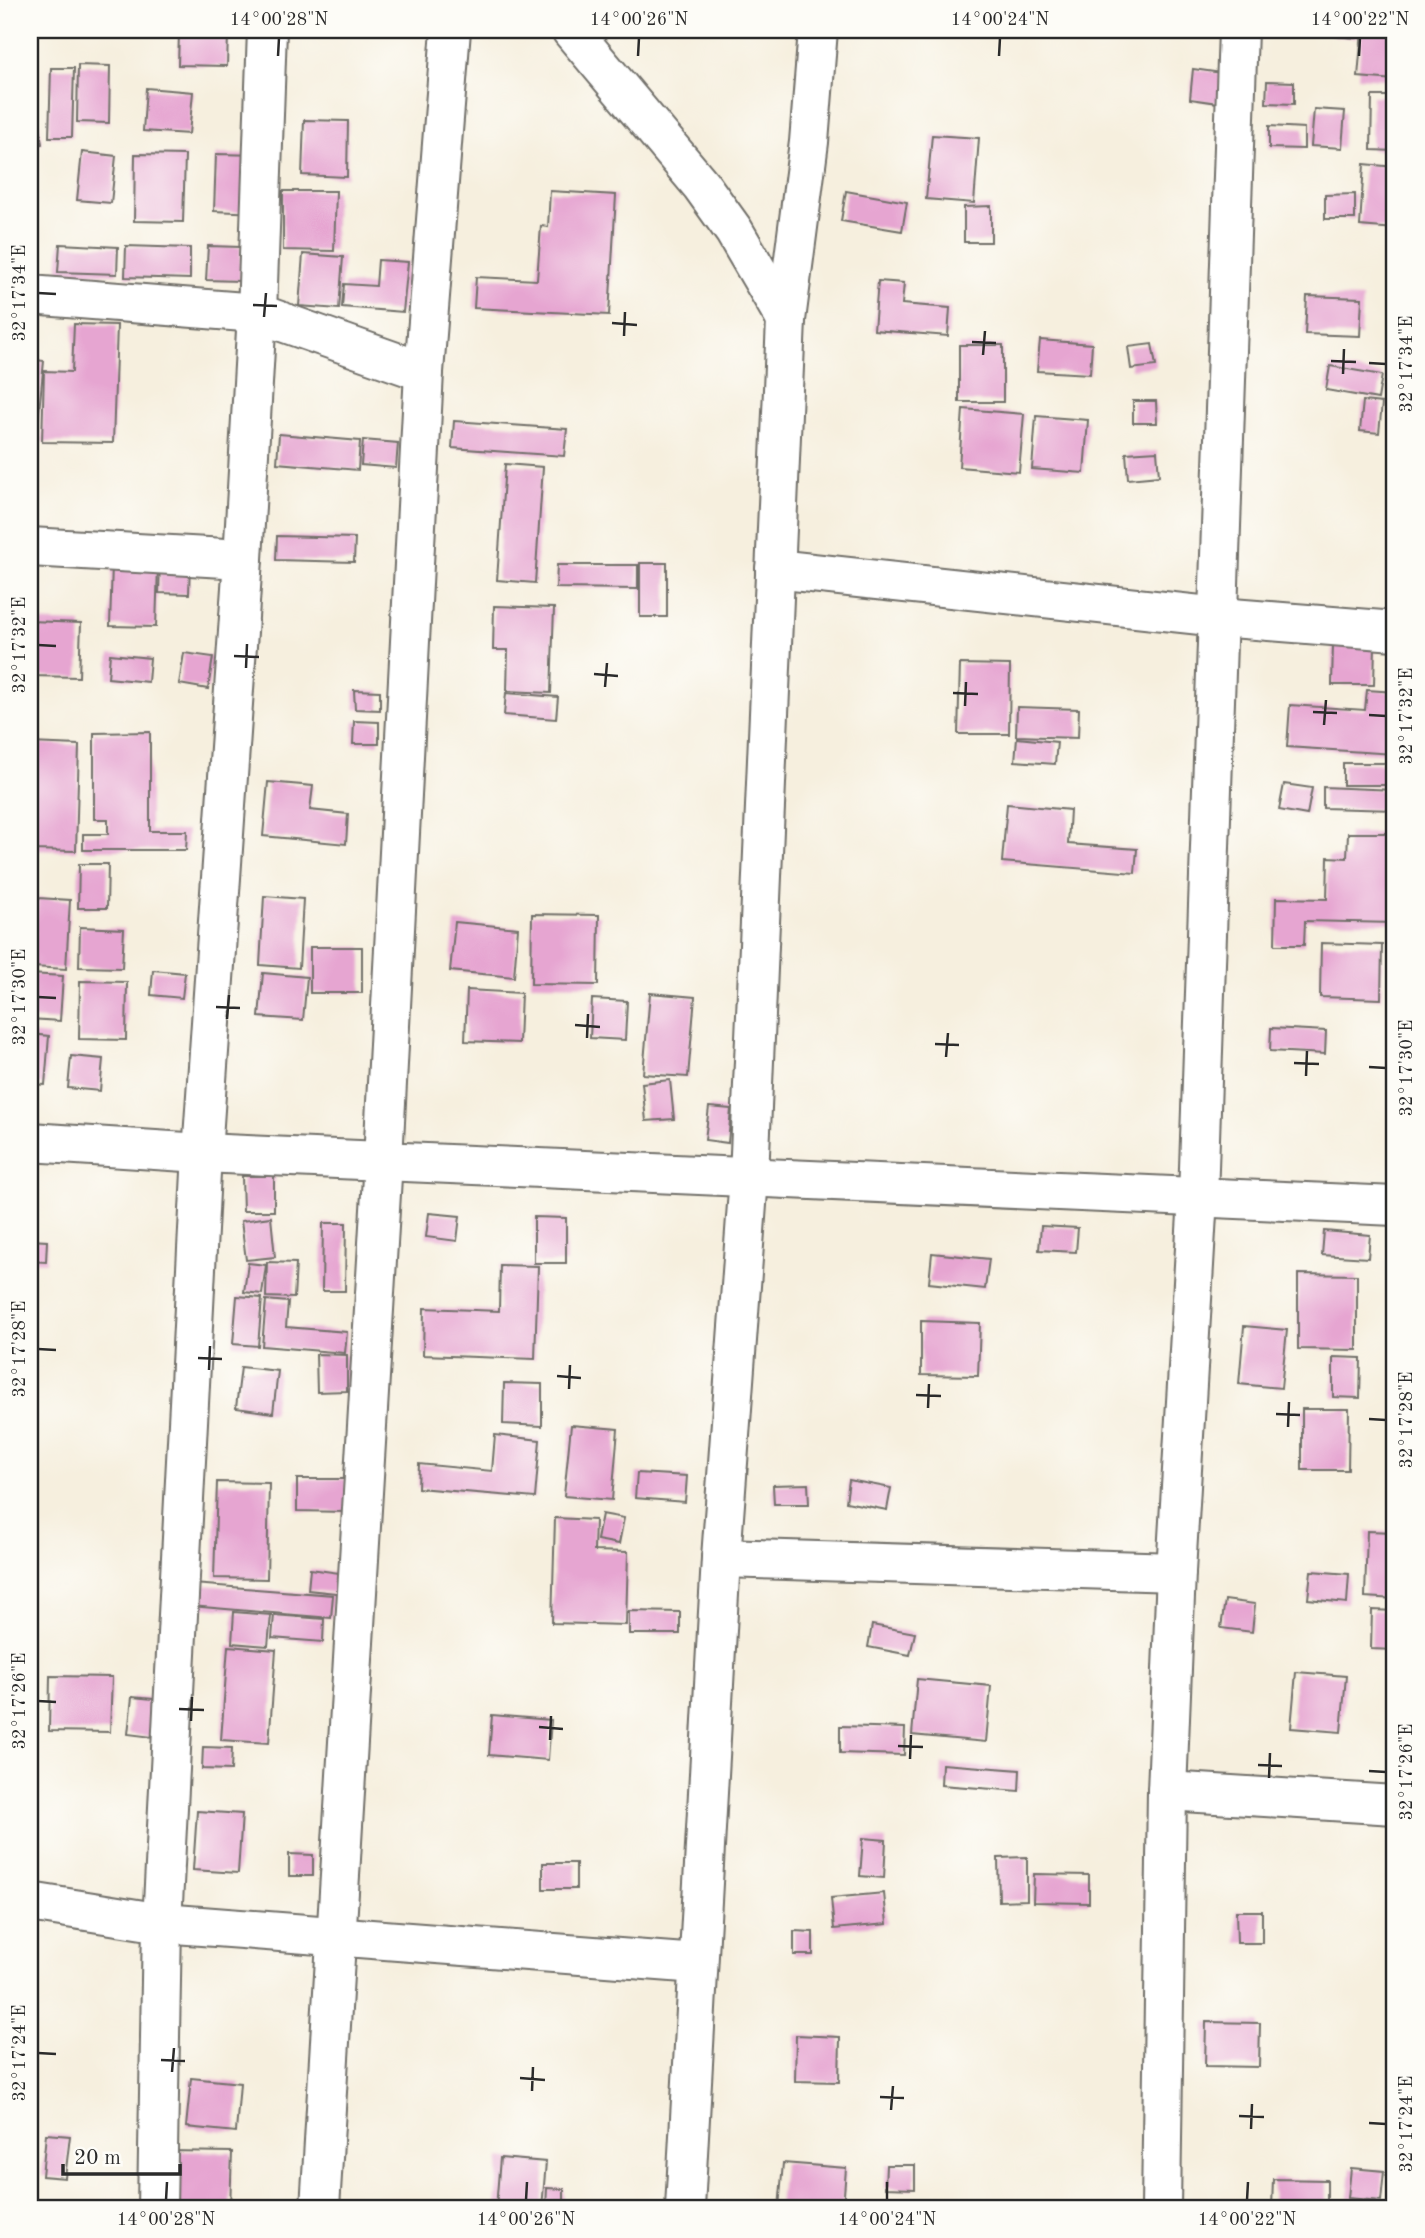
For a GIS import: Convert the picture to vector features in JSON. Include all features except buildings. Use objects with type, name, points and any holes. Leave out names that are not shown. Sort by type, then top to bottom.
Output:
[{"type":"street","points":[[157,2208],[162,1923],[202,1153],[243,559],[257,313],[267,30]]},
{"type":"street","points":[[320,2208],[383,1160],[424,372],[451,30]]},
{"type":"street","points":[[570,30],[701,185],[734,231],[786,320]]},
{"type":"street","points":[[685,2208],[721,1558],[749,1177],[786,320],[809,142],[818,30]]},
{"type":"street","points":[[1161,2208],[1167,1791],[1176,1572],[1198,1196],[1238,30]]},
{"type":"street","points":[[30,295],[257,313],[424,372]]},
{"type":"street","points":[[30,547],[243,559]]},
{"type":"street","points":[[775,569],[1219,617],[1395,631]]},
{"type":"street","points":[[30,1142],[202,1153],[1395,1206]]},
{"type":"street","points":[[721,1558],[1176,1572]]},
{"type":"street","points":[[1167,1791],[1395,1805]]},
{"type":"street","points":[[30,1902],[162,1923],[698,1964]]}]
